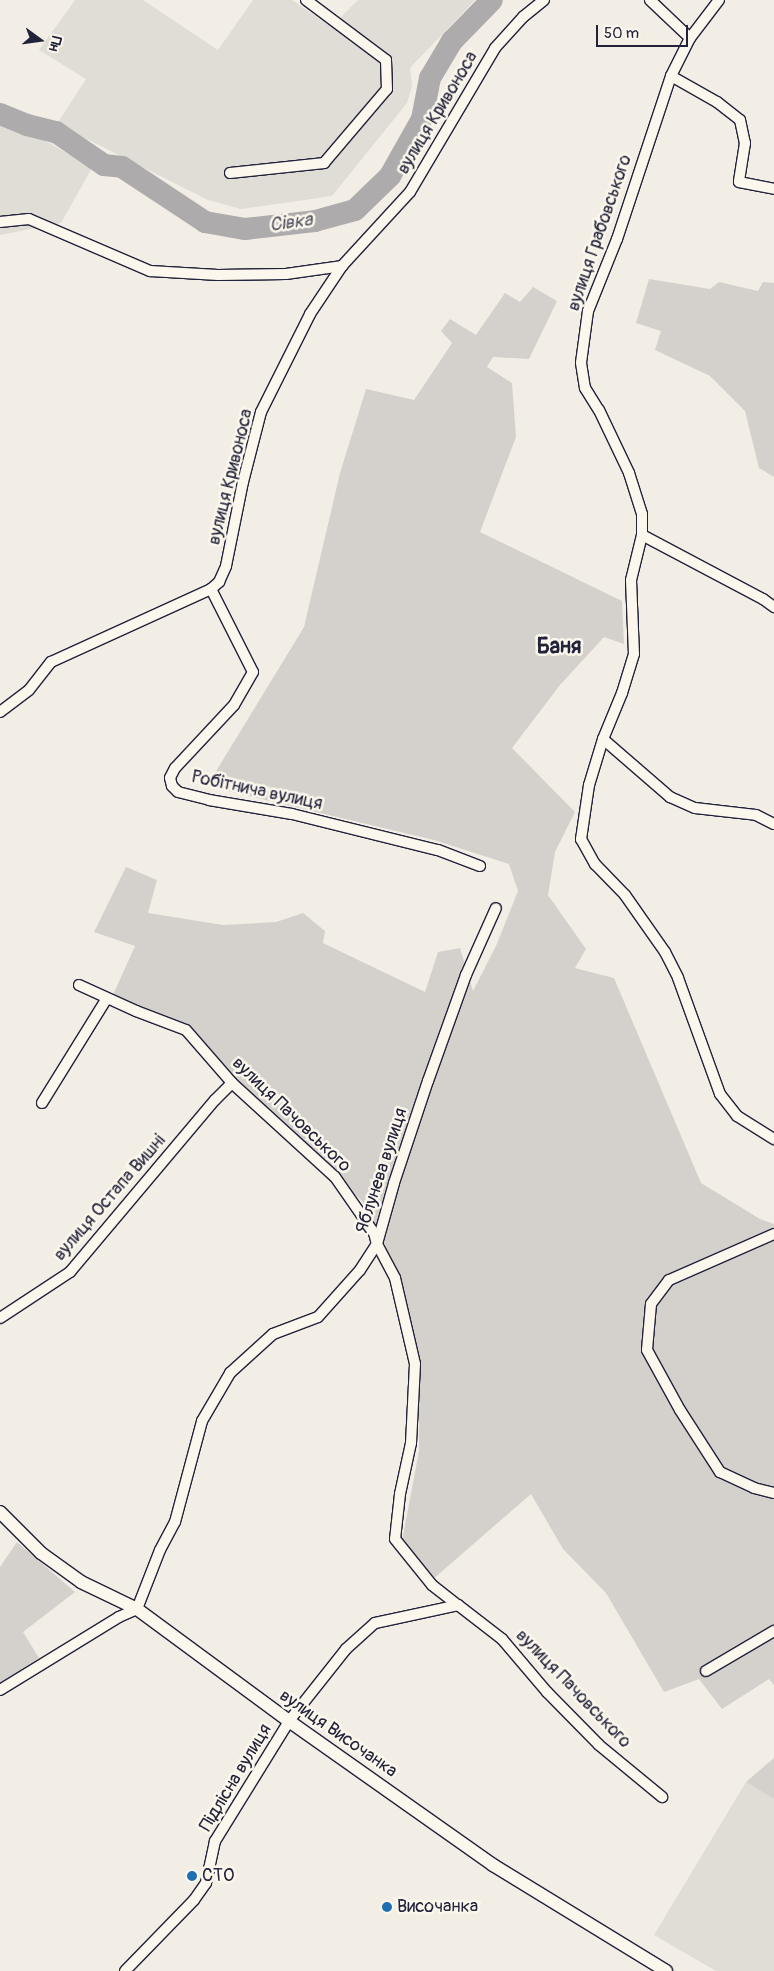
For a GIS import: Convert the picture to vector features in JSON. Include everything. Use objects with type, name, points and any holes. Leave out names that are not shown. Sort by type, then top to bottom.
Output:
[{"type":"street","points":[[230,173],[324,162],[387,89],[386,60],[306,0]]},
{"type":"street","name":"вулиця Кривоноса","points":[[211,589],[219,582],[226,566],[243,482],[261,412],[310,314],[342,266],[410,192],[495,48],[523,17],[544,0]]},
{"type":"street","points":[[650,0],[690,38]]},
{"type":"street","name":"вулиця Грабовського","points":[[719,0],[690,38],[672,76],[617,239],[588,311],[581,363],[585,388],[599,410],[629,473],[642,514],[642,535],[631,580],[634,654],[622,693],[603,739],[590,784],[581,839],[595,864],[625,895],[665,952],[678,978],[720,1094],[737,1116],[774,1140]]},
{"type":"street","points":[[672,76],[717,102],[740,120],[745,143],[739,182],[774,189]]},
{"type":"street","points":[[0,222],[29,218],[150,271],[218,276],[286,274],[342,266]]},
{"type":"street","points":[[642,535],[763,599],[774,607]]},
{"type":"street","points":[[0,712],[29,690],[51,662],[211,589]]},
{"type":"street","name":"Робітнича вулиця","points":[[211,589],[253,672],[234,705],[175,768],[170,778],[172,786],[178,792],[209,800],[292,814],[438,850],[480,866]]},
{"type":"street","points":[[603,739],[670,797],[695,808],[756,814],[774,824]]},
{"type":"street","name":"Яблунева вулиця","points":[[137,1609],[160,1550],[175,1522],[202,1421],[230,1373],[273,1334],[318,1317],[360,1270],[376,1244],[428,1081],[466,975],[496,908]]},
{"type":"street","name":"вулиця Пачовського","points":[[79,985],[186,1030],[232,1084],[335,1177],[374,1233],[376,1244],[395,1278],[414,1364],[412,1443],[400,1494],[395,1540],[432,1585],[502,1638],[548,1692],[599,1745],[662,1797]]},
{"type":"street","points":[[42,1103],[107,998]]},
{"type":"street","name":"вулиця Остапа Вишні","points":[[0,1318],[70,1272],[215,1100],[232,1084]]},
{"type":"street","points":[[774,1234],[670,1280],[651,1304],[648,1350],[680,1410],[720,1472],[754,1488],[774,1493]]},
{"type":"street","name":"вулиця Височанка","points":[[0,1512],[41,1553],[81,1582],[137,1609],[289,1721],[493,1865],[666,1971]]},
{"type":"street","points":[[289,1721],[346,1649],[375,1623],[458,1605]]},
{"type":"street","points":[[0,1690],[119,1617],[137,1609]]},
{"type":"street","points":[[706,1671],[774,1631]]},
{"type":"street","name":"Підлісна вулиця","points":[[125,1971],[194,1900],[206,1883],[215,1841],[289,1721]]},
{"type":"shaded area","points":[[75,0],[143,0],[218,50],[253,0],[292,0],[331,27],[358,0],[475,0],[410,68],[412,86],[407,103],[332,196],[241,209],[208,200],[57,124],[86,79],[39,50]]},
{"type":"shaded area","points":[[0,122],[29,131],[92,168],[61,223],[0,235]]},
{"type":"shaded area","points":[[649,279],[710,289],[719,282],[758,291],[763,282],[774,283],[774,477],[759,468],[745,411],[710,376],[655,350],[661,331],[636,323]]},
{"type":"shaded area","points":[[533,287],[557,301],[529,359],[493,357],[487,367],[512,383],[516,437],[480,532],[622,601],[624,644],[604,637],[560,685],[512,748],[575,812],[555,852],[548,895],[586,949],[575,968],[614,978],[701,1183],[760,1219],[774,1224],[774,1685],[769,1679],[722,1709],[699,1679],[664,1692],[606,1593],[563,1549],[531,1494],[432,1580],[402,1541],[419,1451],[419,1364],[386,1247],[362,1201],[242,1084],[187,1025],[113,995],[135,946],[94,932],[126,867],[157,880],[148,913],[223,925],[276,922],[303,913],[325,931],[323,943],[425,992],[438,952],[460,948],[473,991],[496,946],[518,891],[509,864],[434,840],[207,786],[304,627],[340,473],[366,389],[414,400],[452,343],[441,331],[450,319],[476,335],[505,293],[520,302]]},
{"type":"shaded area","points":[[17,1542],[75,1592],[23,1632],[39,1658],[0,1683],[0,1567]]},
{"type":"shaded area","points":[[774,1758],[774,1799],[746,1782]]},
{"type":"shaded area","points":[[746,1782],[774,1799],[774,1971],[716,1971],[654,1935]]},
{"type":"waterway","name":"Сівка","points":[[0,114],[27,125],[56,132],[104,165],[122,167],[205,222],[245,229],[315,221],[355,210],[390,176],[422,119],[430,78],[452,41],[492,0]]},
{"type":"place","name":"СТО","points":[[192,1876]]},
{"type":"place","name":"Височанка","points":[[387,1907]]},
{"type":"district","name":"Баня","points":[[559,647]]}]
